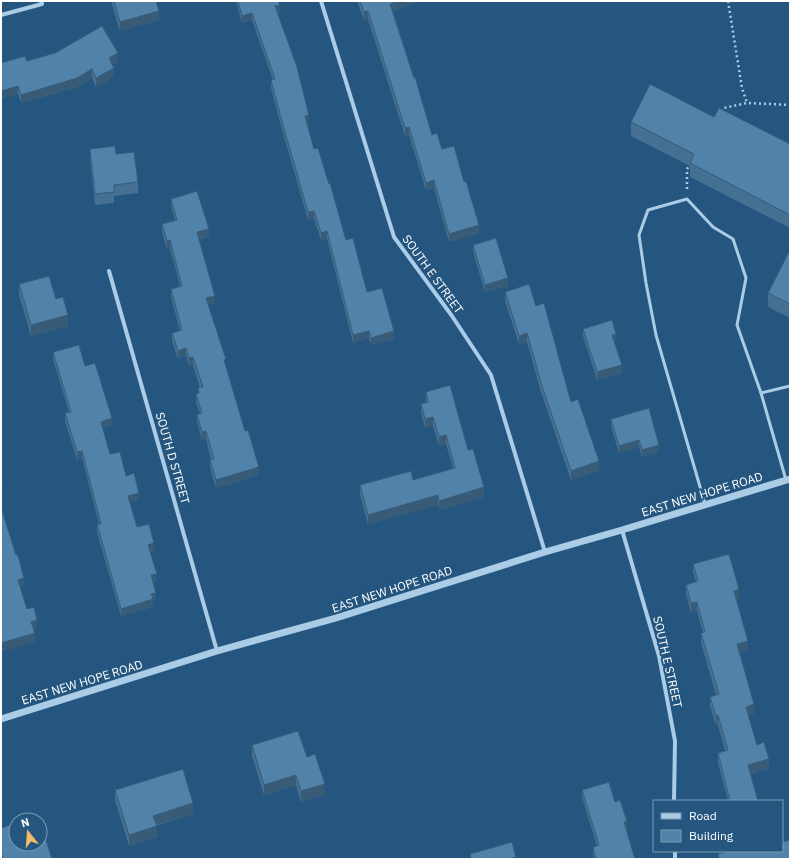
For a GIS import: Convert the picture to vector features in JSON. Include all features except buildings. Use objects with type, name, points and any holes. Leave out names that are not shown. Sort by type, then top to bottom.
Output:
[{"type":"street","name":"SOUTH E STREET","points":[[320,1],[394,237],[452,316],[491,375],[545,552]]},
{"type":"street","points":[[1,15],[42,2]]},
{"type":"street","name":"SOUTH D STREET","points":[[109,271],[217,651]]},
{"type":"street","name":"EAST NEW HOPE ROAD","points":[[1,719],[217,651],[336,618],[545,552],[788,480]]},
{"type":"street","name":"SOUTH E STREET","points":[[622,530],[659,656],[675,741],[674,800]]},
{"type":"lane","points":[[705,505],[656,335],[646,283],[640,235],[648,210],[687,199],[713,227],[733,239],[746,278],[737,325],[761,393],[788,480]]},
{"type":"lane","points":[[761,393],[790,386]]},
{"type":"path","points":[[728,1],[742,88],[747,103]]},
{"type":"path","points":[[720,115],[724,108],[747,103],[790,105]]},
{"type":"path","points":[[687,199],[687,169],[691,162]]}]
